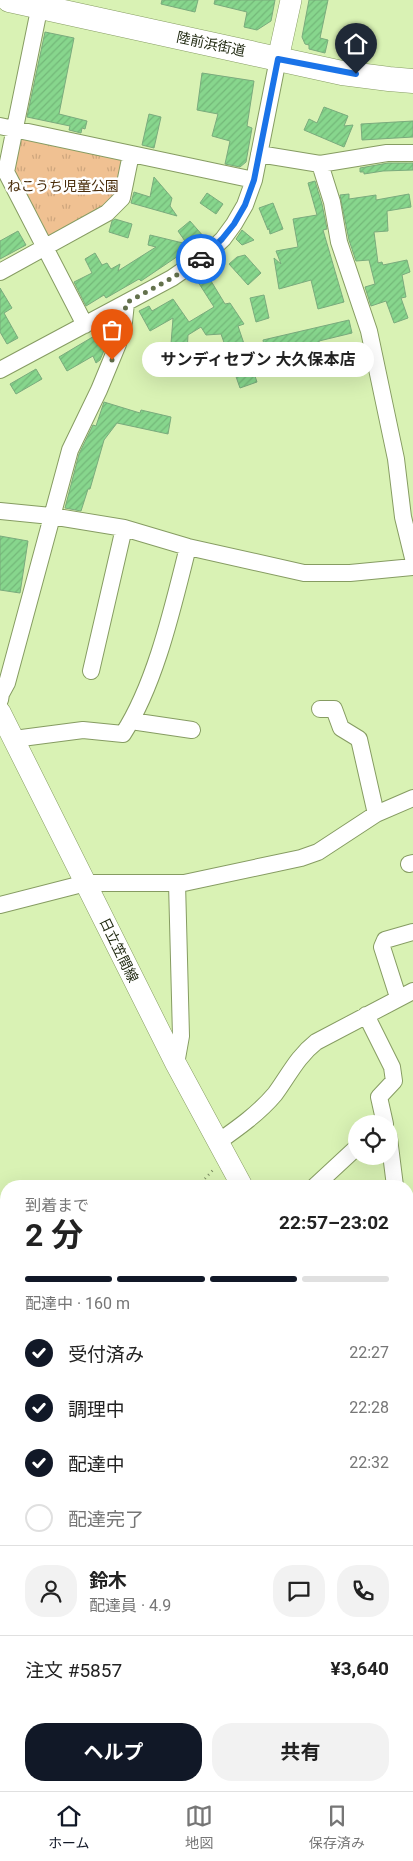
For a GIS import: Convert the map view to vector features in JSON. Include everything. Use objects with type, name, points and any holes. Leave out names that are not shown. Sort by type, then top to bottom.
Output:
[{"type":"highway","name":"陸前浜街道","points":[[9,0],[40,3],[342,73],[389,80],[413,81]]},
{"type":"main road","points":[[278,59],[291,0]]},
{"type":"main road","name":"日立笠間線","points":[[0,712],[176,1064],[239,1180]]},
{"type":"street","points":[[40,3],[7,127],[3,173],[85,325]]},
{"type":"street","points":[[0,370],[172,278],[208,253],[222,239],[234,224],[245,205],[254,180],[278,59]]},
{"type":"street","points":[[7,127],[254,180]]},
{"type":"street","points":[[258,154],[320,164],[387,153],[413,153]]},
{"type":"street","points":[[0,272],[107,213],[122,198],[131,154]]},
{"type":"street","points":[[320,164],[332,202],[339,242],[369,331],[396,459],[403,517],[413,558]]},
{"type":"street","points":[[0,700],[7,683],[70,450],[99,390],[118,344],[124,322],[126,303]]},
{"type":"street","points":[[0,511],[51,516],[124,528],[188,547],[304,573],[350,573],[413,567]]},
{"type":"street","points":[[91,671],[124,528]]},
{"type":"street","points":[[14,740],[83,730],[123,734],[131,721],[168,624],[188,547]]},
{"type":"street","points":[[320,709],[334,710],[341,728],[359,739],[376,814]]},
{"type":"street","points":[[131,721],[192,730]]},
{"type":"street","points":[[0,905],[86,883],[177,883],[260,868],[301,858],[318,852],[376,814],[413,798]]},
{"type":"street","points":[[176,1064],[181,1036],[177,883]]},
{"type":"street","points":[[218,1142],[244,1123],[274,1095],[304,1052],[316,1042],[406,994],[382,947],[385,940],[413,932]]},
{"type":"street","points":[[366,1015],[392,1067],[394,1081],[379,1097],[383,1115]]},
{"type":"street","points":[[321,1180],[348,1155]]},
{"type":"street","points":[[392,1165],[394,1180]]},
{"type":"path","points":[[204,1180],[219,1164]]},
{"type":"green space","name":"ねこうち児童公園","points":[[22,138],[116,155],[125,166],[114,198],[100,212],[44,239],[10,173],[16,142]]},
{"type":"building","points":[[162,0],[198,0],[195,12],[161,4]]},
{"type":"building","points":[[215,0],[275,0],[271,21],[257,30],[244,27],[247,12],[214,4]]},
{"type":"building","points":[[309,0],[328,0],[320,38],[328,40],[325,53],[309,49],[309,45],[305,44],[302,37]]},
{"type":"building","points":[[45,32],[74,38],[59,114],[87,121],[85,129],[82,128],[81,133],[69,130],[70,126],[27,117]]},
{"type":"building","points":[[202,73],[254,81],[247,126],[252,128],[246,162],[240,167],[225,164],[230,141],[212,136],[218,114],[197,110]]},
{"type":"building","points":[[324,107],[348,116],[344,126],[353,125],[344,147],[304,130],[309,119],[317,123]]},
{"type":"building","points":[[149,114],[161,117],[154,148],[142,145]]},
{"type":"building","points":[[413,121],[413,137],[362,140],[361,124]]},
{"type":"building","points":[[388,163],[413,163],[413,170],[364,174],[364,172],[360,172],[360,168]]},
{"type":"building","points":[[154,177],[172,198],[170,206],[177,216],[131,203],[134,192],[150,197]]},
{"type":"building","points":[[315,181],[327,229],[323,230],[344,302],[318,309],[311,280],[279,289],[274,258],[281,264],[276,251],[298,247],[293,219],[317,215],[308,183]]},
{"type":"building","points":[[207,193],[223,204],[216,214],[200,203]]},
{"type":"building","points":[[349,194],[349,199],[376,195],[376,200],[409,194],[411,207],[387,211],[388,231],[374,232],[378,263],[382,262],[383,265],[407,260],[410,272],[402,275],[406,297],[401,298],[408,318],[394,323],[386,301],[371,306],[365,287],[375,284],[369,260],[356,261],[349,240],[340,195]]},
{"type":"building","points":[[273,203],[283,229],[270,234],[259,208]]},
{"type":"building","points":[[115,219],[132,224],[128,238],[109,232],[112,221]]},
{"type":"building","points":[[190,221],[204,237],[191,249],[141,281],[139,279],[106,298],[104,295],[86,306],[74,282],[92,273],[85,259],[95,253],[102,265],[107,263],[111,269],[120,264],[118,271],[156,247],[148,245],[150,235],[187,244],[178,231]]},
{"type":"building","points":[[242,230],[254,240],[242,245],[236,239]]},
{"type":"building","points":[[18,231],[26,245],[0,259],[0,241]]},
{"type":"building","points":[[245,255],[261,273],[248,285],[229,264],[237,257]]},
{"type":"building","points":[[208,276],[225,304],[230,303],[244,324],[238,326],[257,382],[240,388],[221,334],[206,335],[201,327],[188,335],[186,372],[169,370],[173,318],[150,331],[139,311],[149,306],[152,311],[173,299],[189,322],[214,307],[198,282]]},
{"type":"building","points":[[0,288],[12,308],[4,313],[18,338],[7,344],[0,332]]},
{"type":"building","points":[[264,295],[269,318],[256,322],[250,298]]},
{"type":"building","points":[[349,320],[352,333],[319,341],[322,365],[305,367],[302,344],[265,352],[263,340]]},
{"type":"building","points":[[106,329],[110,336],[100,360],[96,363],[93,356],[67,371],[59,357]]},
{"type":"building","points":[[36,369],[42,379],[16,394],[10,384]]},
{"type":"building","points":[[104,402],[140,413],[141,410],[171,417],[168,434],[117,423],[104,440],[90,489],[88,489],[81,511],[65,508],[79,454],[93,425],[96,426]]},
{"type":"building","points":[[0,536],[28,541],[20,593],[0,590]]},
{"type":"way so far","points":[[112,360],[124,322],[126,303],[172,278],[201,259]]},
{"type":"place","name":"サンディセブン 大久保本店","points":[[112,360]]},
{"type":"route","points":[[201,259],[222,239],[234,224],[245,205],[254,180],[278,59],[342,73],[356,74]]}]
